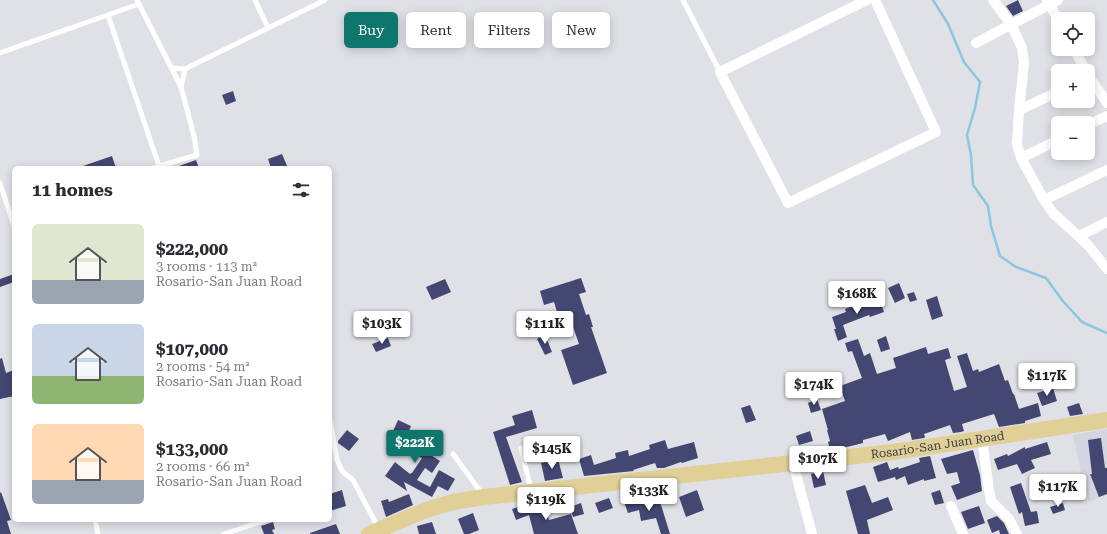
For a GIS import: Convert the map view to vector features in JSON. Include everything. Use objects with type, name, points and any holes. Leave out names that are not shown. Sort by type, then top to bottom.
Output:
[{"type":"main road","name":"Rosario-San Juan Road","points":[[374,532],[426,510],[452,502],[484,497],[532,493],[893,452],[1107,420]]},
{"type":"street","points":[[867,0],[720,72],[788,203],[936,132],[875,0]]},
{"type":"street","points":[[993,0],[1011,24],[1022,48],[1024,63],[1017,144],[1021,158],[1048,206],[1058,218],[1079,236],[1095,253],[1107,269]]},
{"type":"street","points":[[976,43],[1052,1],[1056,12]]},
{"type":"street","points":[[1095,85],[1107,103]]},
{"type":"street","points":[[1019,110],[1051,95]]},
{"type":"street","points":[[1095,122],[1107,116]]},
{"type":"street","points":[[1021,158],[1051,143]]},
{"type":"street","points":[[1044,200],[1107,170]]},
{"type":"street","points":[[1079,236],[1107,222]]},
{"type":"street","points":[[982,438],[991,501],[1009,519],[1017,534]]},
{"type":"street","points":[[793,463],[812,534]]},
{"type":"street","points":[[951,506],[963,534]]},
{"type":"lane","points":[[255,0],[268,28]]},
{"type":"lane","points":[[171,68],[185,69],[325,0]]},
{"type":"lane","points":[[683,0],[720,72]]},
{"type":"lane","points":[[0,53],[108,15],[138,2],[181,87],[194,136],[197,156],[163,166]]},
{"type":"lane","points":[[108,15],[160,166]]},
{"type":"lane","points":[[181,87],[185,69]]},
{"type":"lane","points":[[0,183],[12,220]]},
{"type":"lane","points":[[332,431],[337,460],[342,471],[353,480],[374,532]]},
{"type":"lane","points":[[521,448],[532,493]]},
{"type":"lane","points":[[453,454],[484,497]]},
{"type":"lane","points":[[95,522],[98,534]]},
{"type":"lane","points":[[224,534],[260,522]]},
{"type":"shaded area","points":[[1107,429],[1107,494],[1089,502],[1073,435]]},
{"type":"building","points":[[1018,0],[1023,11],[1013,16],[1006,6]]},
{"type":"building","points":[[233,91],[236,101],[226,105],[222,95]]},
{"type":"building","points":[[282,154],[287,166],[270,166],[268,159]]},
{"type":"building","points":[[112,156],[115,166],[83,166]]},
{"type":"building","points":[[196,160],[198,166],[179,166]]},
{"type":"building","points":[[12,275],[12,283],[0,287],[0,279]]},
{"type":"building","points":[[581,278],[586,292],[579,294],[586,315],[589,314],[593,327],[591,327],[607,373],[573,385],[561,350],[579,344],[570,318],[560,322],[554,302],[544,305],[540,291]]},
{"type":"building","points":[[445,279],[451,292],[432,300],[426,287]]},
{"type":"building","points":[[899,283],[905,298],[895,303],[888,288]]},
{"type":"building","points":[[914,292],[917,300],[910,302],[907,294]]},
{"type":"building","points":[[878,295],[884,312],[870,317],[869,315],[843,325],[847,337],[838,341],[832,317],[846,312],[845,309]]},
{"type":"building","points":[[937,296],[943,316],[932,320],[926,300]]},
{"type":"building","points":[[545,335],[552,352],[545,355],[537,339]]},
{"type":"building","points":[[886,336],[890,349],[881,352],[877,340]]},
{"type":"building","points":[[388,338],[391,346],[376,352],[372,344]]},
{"type":"building","points":[[858,339],[864,356],[870,353],[877,374],[896,368],[893,358],[926,347],[928,354],[948,348],[951,358],[945,360],[954,391],[967,387],[957,356],[967,353],[973,371],[978,369],[979,372],[999,364],[1005,381],[1008,380],[1019,409],[1038,403],[1041,416],[1025,421],[1025,423],[999,427],[994,414],[962,424],[964,431],[961,432],[953,433],[950,425],[924,434],[924,438],[912,440],[910,432],[888,441],[885,434],[863,440],[863,443],[830,449],[828,442],[830,441],[828,430],[822,409],[845,401],[840,386],[862,378],[852,351],[848,352],[845,343]]},
{"type":"building","points":[[2,358],[6,373],[12,371],[12,396],[0,399],[0,359]]},
{"type":"building","points":[[1053,388],[1057,401],[1042,406],[1037,393]]},
{"type":"building","points":[[817,399],[821,410],[811,413],[808,403]]},
{"type":"building","points":[[1079,403],[1083,414],[1070,416],[1067,407]]},
{"type":"building","points":[[750,405],[756,420],[746,423],[741,408]]},
{"type":"building","points":[[532,410],[537,428],[506,437],[522,482],[510,485],[493,432],[515,425],[512,416]]},
{"type":"building","points":[[398,420],[411,426],[406,437],[422,445],[420,448],[440,461],[432,473],[425,468],[417,480],[430,487],[439,470],[455,479],[448,491],[438,486],[432,497],[404,482],[407,491],[385,476],[395,462],[410,474],[422,458],[398,447],[395,452],[387,446],[397,432],[393,431]]},
{"type":"building","points":[[347,430],[359,439],[349,451],[338,443]]},
{"type":"building","points":[[810,431],[813,441],[799,445],[796,436]]},
{"type":"building","points":[[1101,438],[1105,468],[1107,468],[1107,494],[1099,497],[1090,474],[1092,474],[1088,440]]},
{"type":"building","points":[[665,440],[668,449],[694,442],[698,458],[664,468],[657,468],[655,463],[633,470],[634,471],[584,476],[579,459],[591,455],[594,465],[616,458],[615,453],[628,450],[629,456],[650,449],[649,445]]},
{"type":"building","points":[[1047,442],[1051,454],[1031,460],[1035,468],[1022,474],[1017,464],[998,470],[994,459],[1007,454],[1008,456],[1025,447],[1025,449]]},
{"type":"building","points":[[973,450],[980,475],[982,491],[957,500],[951,486],[960,483],[957,472],[947,474],[941,459]]},
{"type":"building","points":[[930,456],[936,478],[924,481],[924,479],[908,485],[905,476],[896,480],[895,477],[878,482],[873,467],[887,462],[890,470],[898,467],[899,469],[920,462],[919,458]]},
{"type":"building","points":[[558,459],[563,478],[545,481],[541,463]]},
{"type":"building","points":[[823,471],[826,485],[814,488],[811,474]]},
{"type":"building","points":[[1021,483],[1031,512],[1037,511],[1039,523],[1025,526],[1022,512],[1019,514],[1010,487]]},
{"type":"building","points":[[865,485],[872,503],[888,497],[893,510],[867,520],[870,534],[858,534],[846,491]]},
{"type":"building","points":[[342,490],[346,506],[332,510],[332,493]]},
{"type":"building","points":[[697,490],[704,510],[686,517],[679,497]]},
{"type":"building","points":[[940,490],[944,503],[935,505],[931,493]]},
{"type":"building","points":[[1,492],[11,520],[7,521],[11,534],[0,534]]},
{"type":"building","points":[[409,494],[413,505],[386,517],[381,501],[388,499],[389,502]]},
{"type":"building","points":[[658,497],[670,534],[661,534],[656,518],[641,521],[639,510],[628,513],[624,502],[639,498],[641,504]]},
{"type":"building","points":[[609,498],[613,508],[599,513],[595,503]]},
{"type":"building","points":[[581,503],[584,514],[573,517],[570,507]]},
{"type":"building","points":[[1063,503],[1065,510],[1053,514],[1050,507]]},
{"type":"building","points":[[527,504],[529,510],[546,506],[549,520],[571,514],[578,534],[534,534],[529,515],[516,520],[512,509]]},
{"type":"building","points":[[979,506],[985,523],[968,529],[961,512]]},
{"type":"building","points":[[473,513],[479,530],[469,534],[464,534],[458,519]]},
{"type":"building","points":[[997,516],[1004,523],[1009,534],[1000,534],[999,530],[992,533],[987,520]]},
{"type":"building","points":[[273,522],[275,529],[272,530],[274,534],[264,534],[261,526]]},
{"type":"building","points":[[432,522],[436,534],[419,534],[417,526]]},
{"type":"building","points":[[336,524],[340,534],[310,534],[310,533]]},
{"type":"waterway","points":[[933,0],[948,24],[964,62],[980,82],[975,108],[967,135],[971,155],[973,185],[988,206],[991,226],[1000,256],[1016,267],[1046,278],[1062,300],[1082,322],[1107,333]]}]
